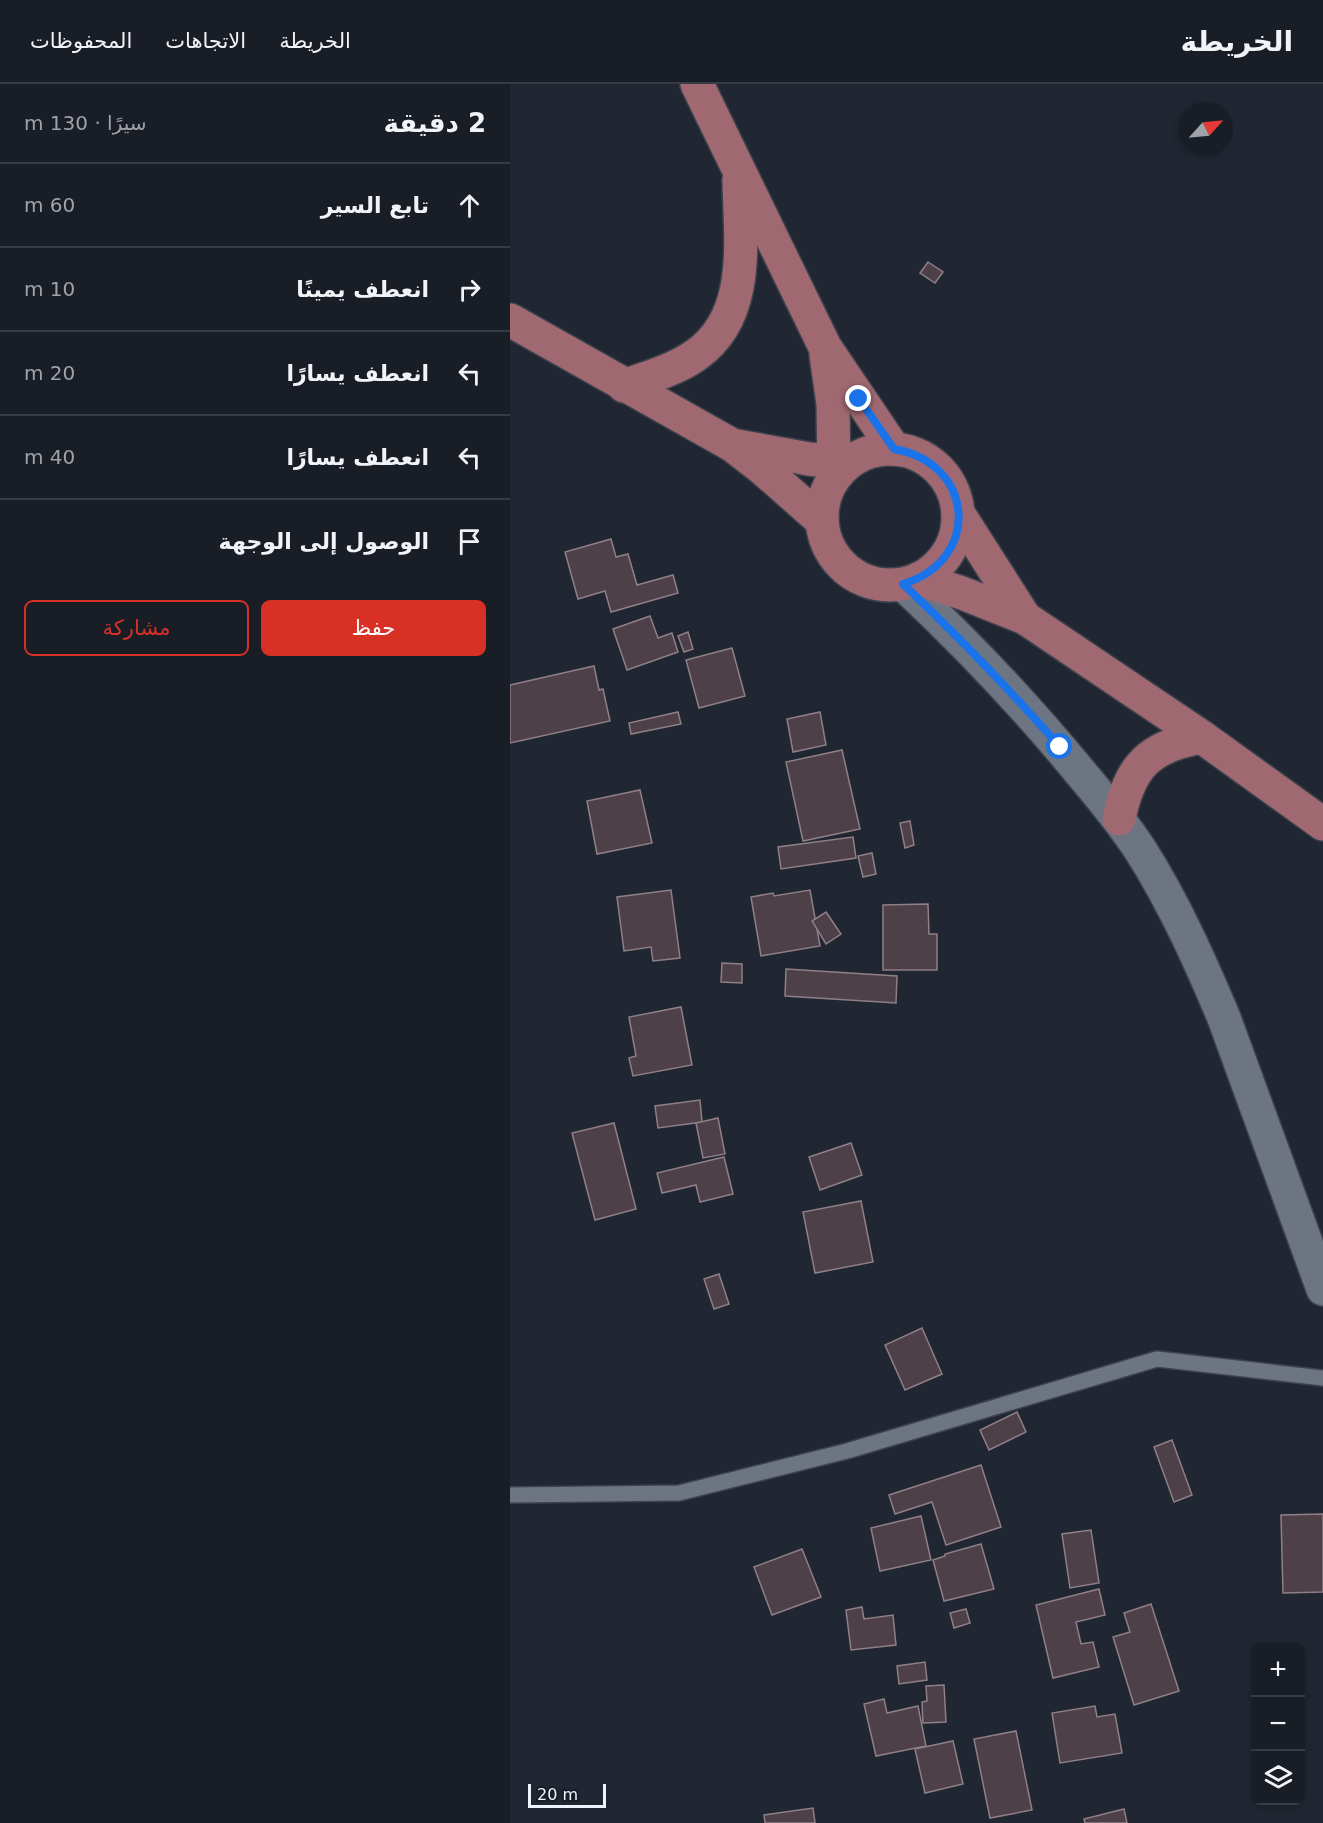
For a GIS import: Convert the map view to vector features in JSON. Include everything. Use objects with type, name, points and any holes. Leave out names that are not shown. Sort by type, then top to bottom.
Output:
[{"type":"main road","points":[[697,84],[825,347],[894,449]]},
{"type":"main road","points":[[624,386],[667,371],[695,356],[717,337],[732,307],[740,275],[739,170]]},
{"type":"main road","points":[[510,320],[732,445],[822,521]]},
{"type":"main road","points":[[825,347],[839,468],[825,499],[822,521],[825,537],[832,552],[842,565],[855,575],[878,584],[910,582],[962,593],[1025,618],[1202,737],[1323,824]]},
{"type":"main road","points":[[732,445],[839,468],[862,455],[878,450],[894,449],[910,452],[925,459],[938,469],[948,482],[955,497],[958,513],[957,529],[944,559],[932,571],[910,582]]},
{"type":"main road","points":[[958,513],[1025,618]]},
{"type":"main road","points":[[910,582],[1008,688],[1119,819],[1142,853],[1193,947],[1224,1018],[1323,1289]]},
{"type":"main road","points":[[1119,819],[1124,794],[1136,771],[1154,753],[1177,741],[1202,737]]},
{"type":"lane","points":[[510,1495],[679,1493],[847,1451],[1157,1359],[1323,1378]]},
{"type":"building","points":[[928,262],[943,272],[935,283],[920,273]]},
{"type":"building","points":[[611,539],[616,557],[628,554],[637,585],[673,575],[678,593],[611,612],[605,591],[578,599],[565,552]]},
{"type":"building","points":[[650,616],[658,638],[672,633],[678,652],[627,670],[613,629]]},
{"type":"building","points":[[688,632],[693,649],[684,652],[678,636]]},
{"type":"building","points":[[732,648],[745,696],[699,708],[686,660]]},
{"type":"building","points":[[594,666],[599,690],[603,689],[610,721],[510,743],[510,685]]},
{"type":"building","points":[[678,712],[681,724],[631,734],[629,723]]},
{"type":"building","points":[[820,712],[826,745],[793,752],[787,719]]},
{"type":"building","points":[[842,750],[860,829],[803,841],[786,762]]},
{"type":"building","points":[[640,790],[652,843],[597,854],[587,801]]},
{"type":"building","points":[[910,821],[914,845],[905,848],[900,823]]},
{"type":"building","points":[[853,837],[856,858],[781,869],[778,847]]},
{"type":"building","points":[[872,853],[876,874],[863,877],[858,856]]},
{"type":"building","points":[[671,890],[680,958],[653,961],[651,947],[624,951],[617,897]]},
{"type":"building","points":[[810,890],[820,946],[761,956],[751,897]]},
{"type":"building","points":[[928,904],[929,934],[937,934],[937,970],[883,970],[883,905]]},
{"type":"building","points":[[826,912],[841,934],[826,944],[812,921]]},
{"type":"building","points":[[722,963],[742,964],[742,983],[721,982]]},
{"type":"building","points":[[786,969],[897,976],[896,1003],[785,996]]},
{"type":"building","points":[[681,1007],[692,1065],[633,1076],[629,1058],[636,1056],[629,1017]]},
{"type":"building","points":[[700,1100],[702,1122],[658,1128],[655,1106]]},
{"type":"building","points":[[718,1118],[725,1154],[703,1158],[696,1123]]},
{"type":"building","points":[[614,1123],[636,1209],[595,1220],[572,1133]]},
{"type":"building","points":[[851,1143],[862,1175],[820,1190],[809,1157]]},
{"type":"building","points":[[724,1157],[733,1194],[700,1202],[696,1185],[662,1193],[657,1173]]},
{"type":"building","points":[[861,1201],[873,1262],[815,1273],[803,1212]]},
{"type":"building","points":[[719,1274],[729,1304],[714,1309],[704,1279]]},
{"type":"building","points":[[922,1328],[942,1374],[905,1390],[885,1345]]},
{"type":"building","points":[[1017,1412],[1026,1432],[989,1450],[980,1430]]},
{"type":"building","points":[[1172,1440],[1192,1495],[1174,1502],[1154,1447]]},
{"type":"building","points":[[981,1465],[1001,1527],[946,1545],[932,1502],[895,1514],[889,1495]]},
{"type":"building","points":[[1323,1514],[1323,1592],[1283,1593],[1281,1515]]},
{"type":"building","points":[[921,1516],[931,1560],[880,1571],[871,1528]]},
{"type":"building","points":[[1091,1530],[1099,1583],[1070,1588],[1062,1534]]},
{"type":"building","points":[[981,1544],[994,1589],[944,1601],[933,1560],[945,1554]]},
{"type":"building","points":[[802,1549],[821,1597],[772,1615],[754,1567]]},
{"type":"building","points":[[1099,1589],[1105,1615],[1076,1622],[1081,1644],[1093,1642],[1099,1667],[1053,1678],[1036,1605]]},
{"type":"building","points":[[1151,1604],[1179,1691],[1134,1705],[1113,1637],[1130,1632],[1124,1613]]},
{"type":"building","points":[[862,1607],[864,1619],[893,1615],[896,1645],[851,1650],[846,1610]]},
{"type":"building","points":[[966,1609],[970,1623],[954,1628],[950,1613]]},
{"type":"building","points":[[925,1662],[927,1680],[899,1684],[897,1666]]},
{"type":"building","points":[[944,1685],[946,1722],[923,1723],[922,1702],[927,1701],[926,1686]]},
{"type":"building","points":[[884,1699],[887,1713],[918,1706],[926,1746],[876,1756],[864,1704]]},
{"type":"building","points":[[1095,1706],[1097,1717],[1115,1714],[1122,1753],[1060,1763],[1052,1713]]},
{"type":"building","points":[[1016,1731],[1032,1810],[990,1818],[974,1739]]},
{"type":"building","points":[[953,1741],[963,1784],[925,1793],[915,1749]]},
{"type":"building","points":[[813,1808],[815,1823],[765,1823],[764,1815]]},
{"type":"building","points":[[1124,1809],[1127,1823],[1085,1823],[1084,1819]]},
{"type":"route","points":[[859,399],[894,449],[910,452],[925,459],[938,469],[948,482],[955,497],[958,513],[957,529],[944,559],[932,571],[903,584],[958,636],[1060,747]]}]
